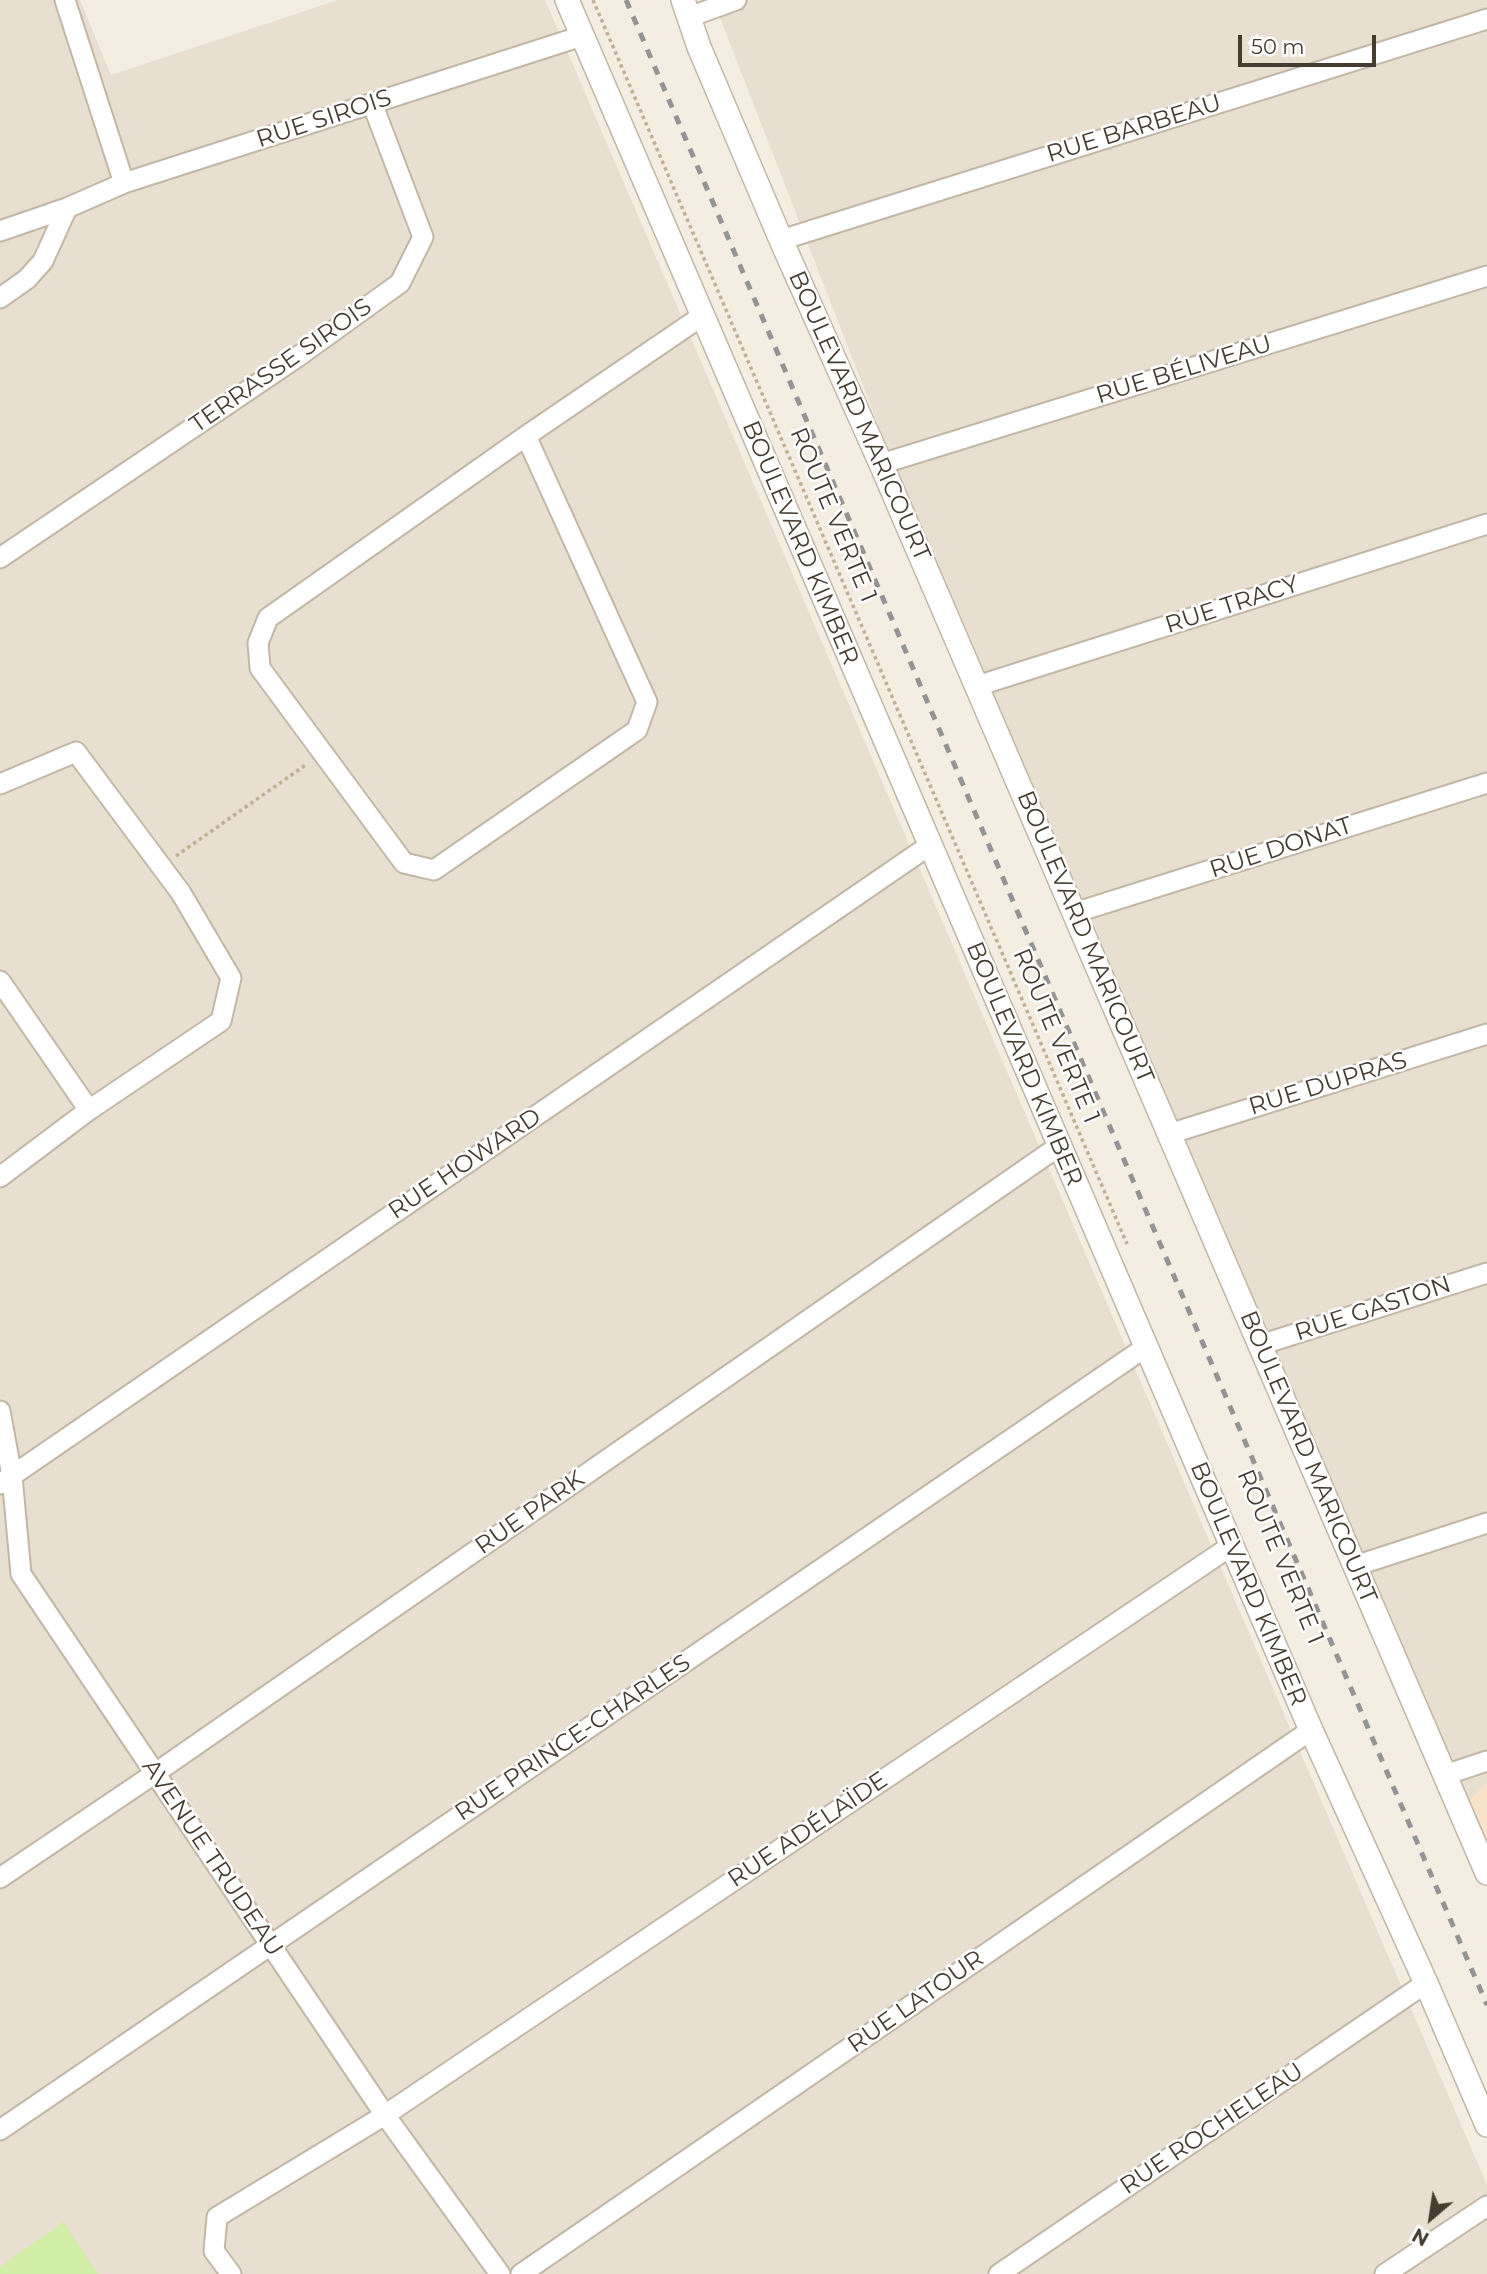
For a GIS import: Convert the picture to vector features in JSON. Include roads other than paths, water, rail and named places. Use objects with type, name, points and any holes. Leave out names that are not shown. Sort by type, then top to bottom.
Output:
[{"type":"street","points":[[65,0],[124,183]]},
{"type":"street","name":"BOULEVARD KIMBER","points":[[566,0],[1231,1546],[1487,2125]]},
{"type":"street","points":[[686,9],[736,0]]},
{"type":"street","name":"BOULEVARD MARICOURT","points":[[686,9],[699,47],[781,240],[977,686],[1487,1873]]},
{"type":"street","name":"RUE BARBEAU","points":[[781,240],[1487,19]]},
{"type":"street","name":"RUE SIROIS","points":[[0,231],[67,208],[124,183],[582,36]]},
{"type":"street","name":"TERRASSE SIROIS","points":[[0,558],[296,358],[400,283],[424,237],[372,103]]},
{"type":"street","points":[[0,298],[27,279],[43,261],[67,208]]},
{"type":"street","name":"RUE BÉLIVEAU","points":[[881,464],[1487,276]]},
{"type":"street","points":[[526,436],[647,702],[637,730],[434,870],[404,863],[260,668],[258,643],[268,618],[526,436],[702,316]]},
{"type":"street","name":"RUE TRACY","points":[[977,686],[1487,524]]},
{"type":"street","points":[[0,784],[76,752],[181,893],[231,978],[220,1021],[89,1110],[0,1177]]},
{"type":"street","name":"RUE DONAT","points":[[1074,913],[1487,783]]},
{"type":"street","name":"RUE HOWARD","points":[[6,1480],[930,845]]},
{"type":"street","points":[[0,981],[89,1110]]},
{"type":"street","name":"RUE DUPRAS","points":[[1169,1134],[1487,1034]]},
{"type":"street","name":"RUE PARK","points":[[0,1878],[1059,1146]]},
{"type":"street","name":"RUE GASTON","points":[[1260,1345],[1487,1273]]},
{"type":"street","name":"RUE PRINCE-CHARLES","points":[[0,2130],[1146,1347]]},
{"type":"street","name":"AVENUE TRUDEAU","points":[[0,1411],[6,1480],[21,1574],[385,2115],[500,2274]]},
{"type":"street","points":[[1355,1566],[1487,1523]]},
{"type":"street","name":"RUE ADÉLAÏDE","points":[[231,2274],[214,2251],[217,2217],[385,2115],[1231,1546]]},
{"type":"street","name":"RUE LATOUR","points":[[521,2274],[1311,1730]]},
{"type":"street","points":[[1445,1775],[1487,1761]]},
{"type":"street","name":"RUE ROCHELEAU","points":[[999,2274],[1426,1983]]},
{"type":"street","points":[[1385,2274],[1487,2206]]},
{"type":"railway","points":[[626,0],[1487,2005]]}]
